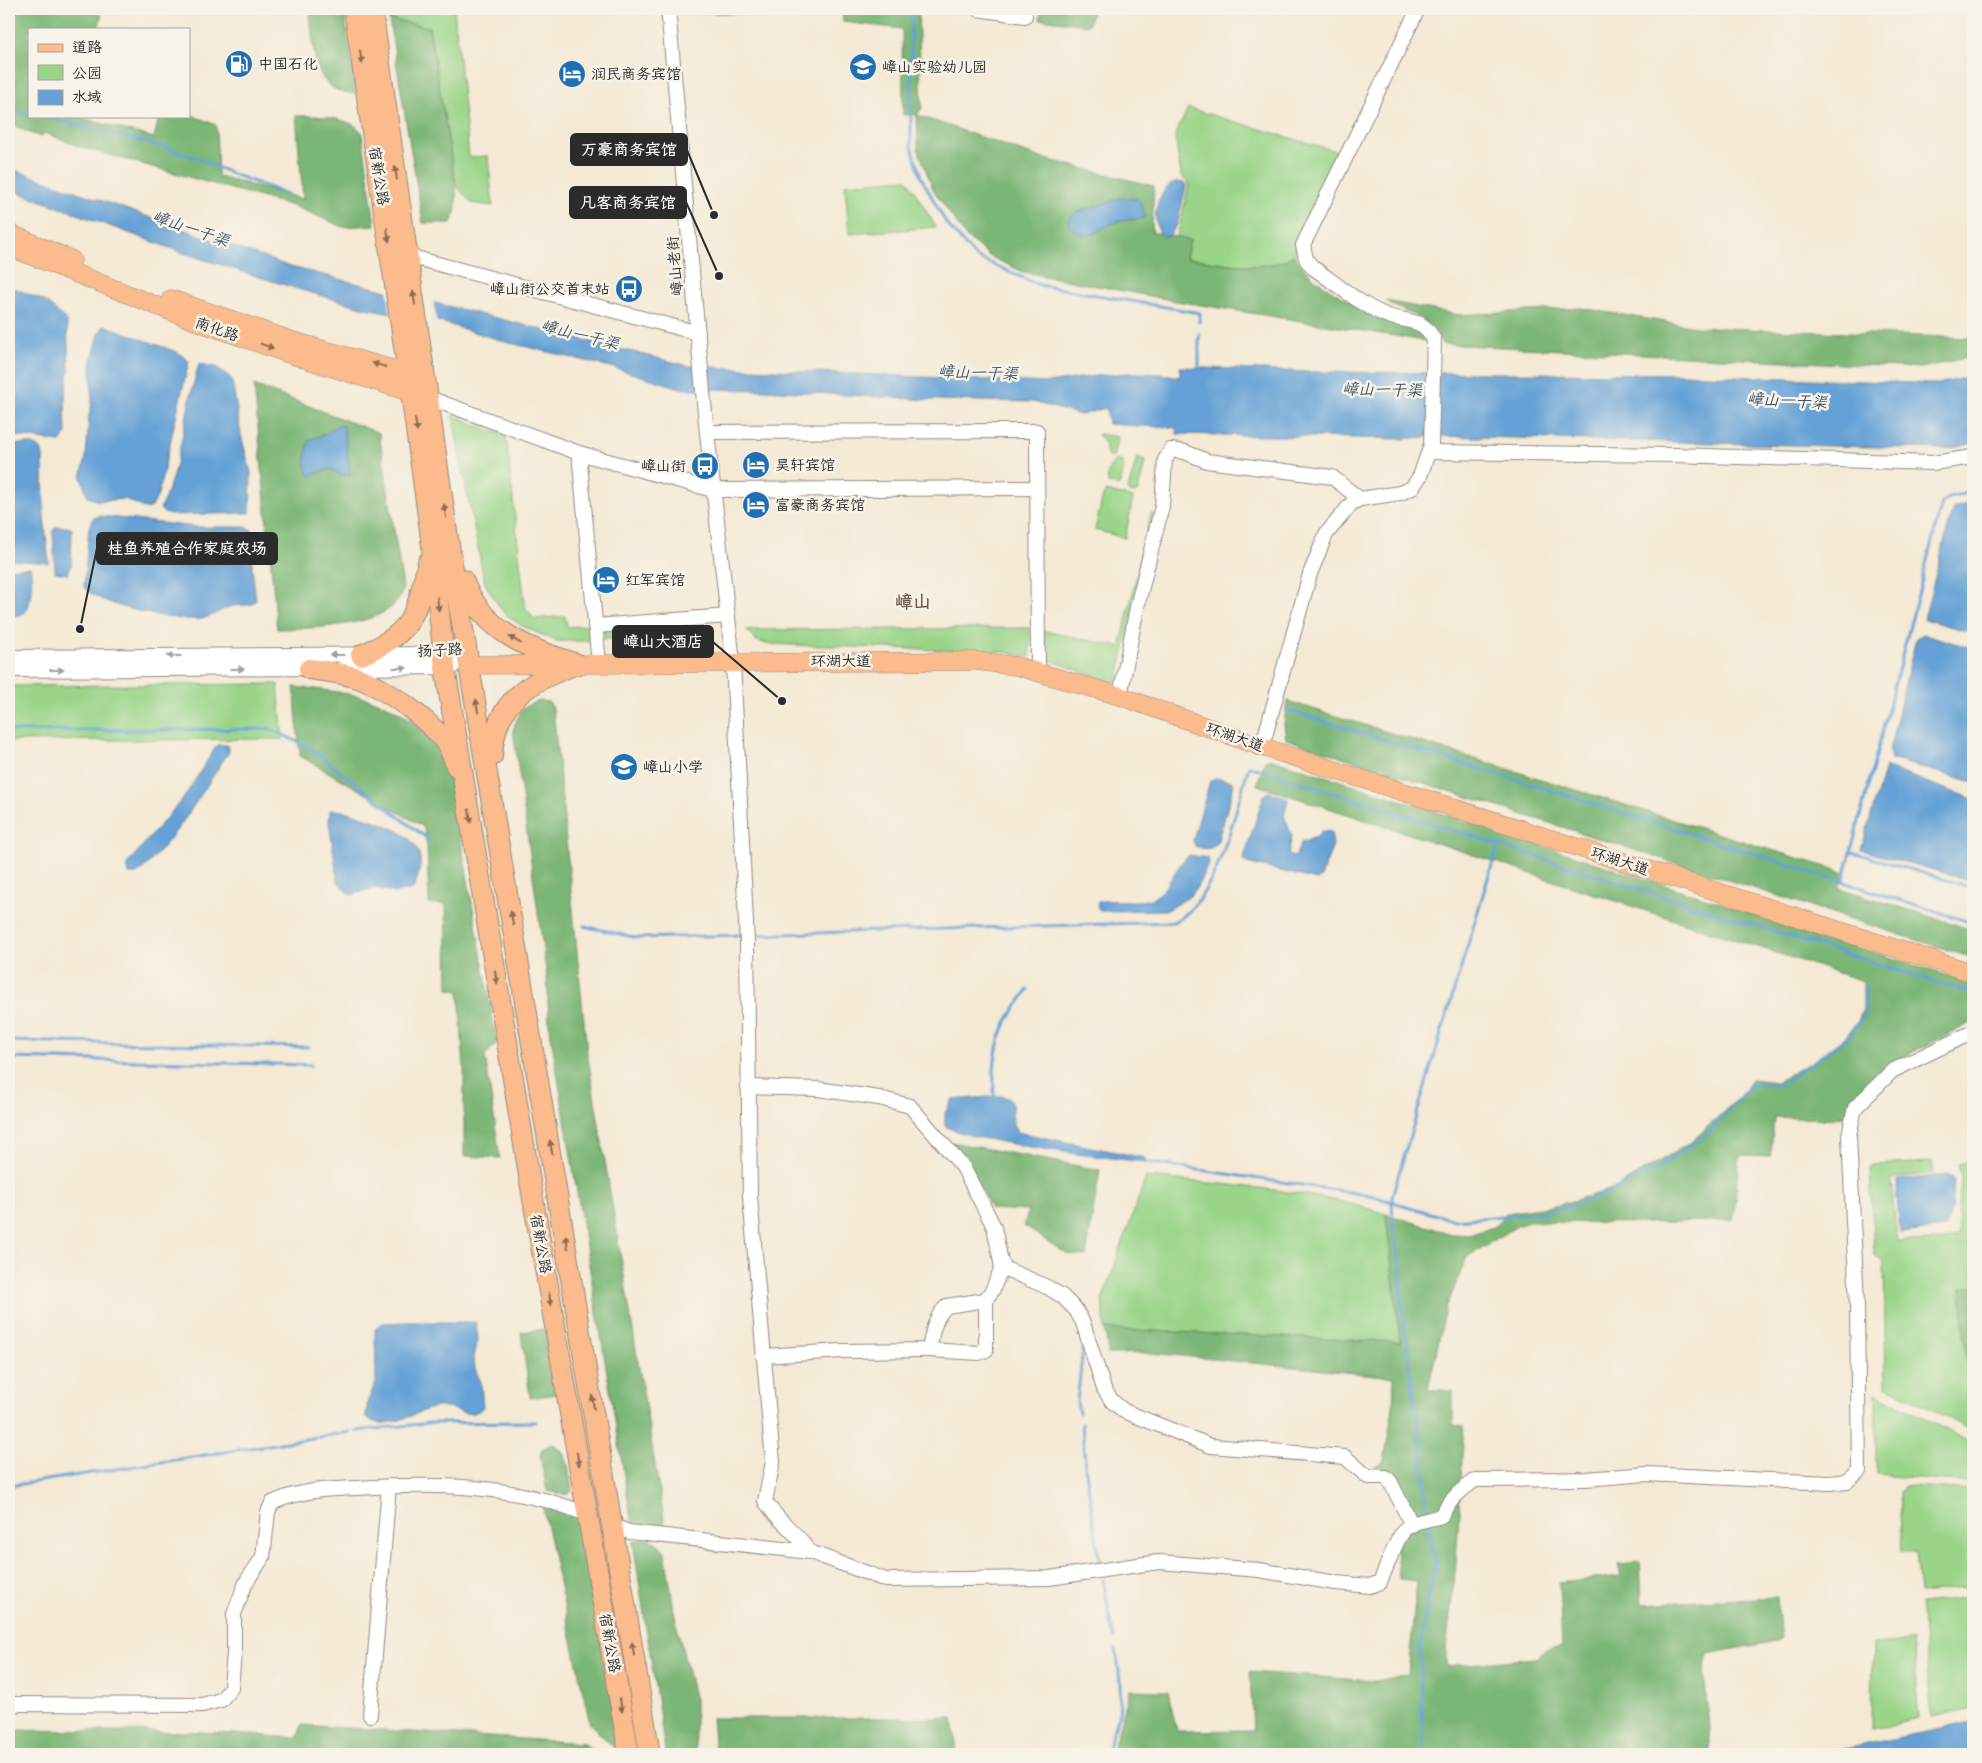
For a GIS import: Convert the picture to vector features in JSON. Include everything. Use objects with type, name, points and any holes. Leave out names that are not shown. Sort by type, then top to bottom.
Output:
[{"type":"highway","name":"宿新公路","points":[[354,9],[400,257]]},
{"type":"highway","name":"宿新公路","points":[[372,9],[400,257],[441,545]]},
{"type":"highway","points":[[361,655],[391,639],[414,615],[441,545]]},
{"type":"highway","points":[[441,545],[444,661],[533,1199]]},
{"type":"highway","points":[[441,545],[477,608],[494,624],[520,643],[577,664]]},
{"type":"highway","points":[[441,545],[471,665],[559,1195]]},
{"type":"highway","points":[[490,788],[492,742],[496,725],[506,708],[533,684],[577,664]]},
{"type":"highway","points":[[309,668],[342,673],[361,679],[399,700],[419,716],[448,747],[466,790]]},
{"type":"highway","name":"宿新公路","points":[[628,1747],[533,1199],[559,1195],[650,1754]]},
{"type":"main road","name":"南化路","points":[[9,233],[191,306],[419,386]]},
{"type":"main road","name":"南化路","points":[[9,247],[190,319],[419,386]]},
{"type":"main road","name":"环湖大道","points":[[471,665],[977,661],[1016,666],[1120,696],[1262,747],[1973,972]]},
{"type":"street","name":"嶂山老街","points":[[668,9],[698,339],[733,662],[747,942],[750,1196],[773,1462],[765,1501],[773,1514],[801,1538],[810,1552]]},
{"type":"street","points":[[978,9],[1024,16]]},
{"type":"street","points":[[1262,747],[1317,554],[1326,534],[1342,514],[1360,499],[1400,493],[1412,488],[1420,476],[1430,448],[1434,340],[1428,328],[1420,323],[1388,316],[1372,308],[1312,267],[1306,259],[1303,245],[1418,9]]},
{"type":"street","points":[[400,257],[698,339]]},
{"type":"street","points":[[419,386],[579,453],[714,490],[1037,488]]},
{"type":"street","points":[[707,428],[1037,431],[1038,672]]},
{"type":"street","points":[[1430,448],[1933,463],[1973,457]]},
{"type":"street","points":[[1120,696],[1137,607],[1162,506],[1166,460],[1171,450],[1186,452],[1207,461],[1332,478],[1360,499]]},
{"type":"street","points":[[579,453],[598,664]]},
{"type":"street","points":[[596,626],[728,616]]},
{"type":"street","name":"扬子路","points":[[9,657],[361,655],[444,661],[471,665]]},
{"type":"street","name":"扬子路","points":[[9,670],[309,668],[444,661]]},
{"type":"street","points":[[613,1526],[629,1532],[810,1552],[886,1580],[1049,1578],[1159,1562],[1224,1566],[1336,1583],[1370,1586],[1380,1582],[1398,1538],[1408,1526],[1441,1516],[1447,1504],[1463,1488],[1475,1480],[1586,1479],[1646,1474],[1830,1483],[1847,1481],[1859,1471],[1857,1305],[1849,1135],[1855,1108],[1892,1071],[1973,1032]]},
{"type":"street","points":[[748,1087],[818,1089],[879,1098],[910,1106],[963,1167],[994,1227],[1002,1267],[992,1291],[986,1299],[986,1350],[980,1353],[929,1350],[842,1351],[763,1356]]},
{"type":"street","points":[[1000,1262],[1006,1269],[1062,1296],[1076,1310],[1083,1323],[1104,1389],[1112,1401],[1124,1411],[1211,1446],[1345,1457],[1368,1477],[1386,1477],[1390,1481],[1412,1525]]},
{"type":"street","points":[[929,1350],[936,1321],[942,1310],[947,1306],[986,1299]]},
{"type":"street","points":[[9,1704],[202,1705],[221,1700],[231,1688],[234,1653],[234,1614],[246,1582],[264,1557],[268,1512],[272,1503],[289,1495],[330,1489],[389,1486],[466,1487],[534,1497],[588,1515]]},
{"type":"street","points":[[370,1715],[389,1486]]},
{"type":"green space","points":[[9,9],[79,9],[102,15],[98,28],[28,28],[28,118],[82,118],[154,138],[159,118],[190,118],[190,114],[216,125],[218,176],[303,199],[296,116],[342,120],[351,123],[362,133],[375,225],[343,227],[296,207],[81,147],[45,133],[40,137],[9,124]]},
{"type":"green space","points":[[324,9],[344,9],[356,94],[333,88],[326,82],[317,64],[314,54],[310,14]]},
{"type":"green space","points":[[388,9],[454,9],[469,157],[488,156],[493,206],[471,203],[456,185],[429,27],[389,19]]},
{"type":"green space","points":[[681,9],[821,9],[822,16],[681,12]]},
{"type":"green space","points":[[842,9],[918,13],[922,108],[917,115],[903,115],[902,29],[843,22]]},
{"type":"green space","points":[[1041,9],[1094,9],[1088,25],[1040,19]]},
{"type":"green space","points":[[389,19],[429,27],[456,185],[456,210],[451,223],[423,223]]},
{"type":"green space","points":[[1188,108],[1342,153],[1294,255],[1283,261],[1256,266],[1186,258],[1190,240],[1177,237],[1189,184],[1181,175],[1175,136]]},
{"type":"green space","points":[[917,115],[1041,158],[1154,186],[1152,232],[1190,240],[1186,258],[1256,266],[1283,261],[1294,255],[1304,268],[1332,291],[1365,309],[1415,329],[1422,333],[1425,341],[1176,301],[1023,272],[991,257],[965,236],[933,189],[918,149]]},
{"type":"green space","points":[[907,179],[936,227],[849,234],[845,184]]},
{"type":"green space","points":[[1386,301],[1459,315],[1581,308],[1696,327],[1970,338],[1973,323],[1973,356],[1922,368],[1442,344],[1437,334],[1425,321]]},
{"type":"green space","points":[[254,385],[379,433],[403,587],[397,601],[386,611],[350,623],[309,628],[277,629]]},
{"type":"green space","points":[[452,415],[506,436],[525,607],[534,619],[565,616],[567,627],[589,625],[590,638],[588,641],[556,641],[520,625],[503,612],[485,584]]},
{"type":"green space","points":[[1098,434],[1118,437],[1113,457],[1108,457],[1105,446]]},
{"type":"green space","points":[[1137,458],[1144,459],[1145,462],[1138,491],[1134,493],[1129,492],[1128,489]]},
{"type":"green space","points":[[1117,460],[1123,462],[1124,468],[1120,484],[1117,486],[1109,484],[1107,478],[1108,470]]},
{"type":"green space","points":[[1106,491],[1133,498],[1125,538],[1095,530],[1103,496]]},
{"type":"green space","points":[[1151,513],[1156,515],[1117,681],[1112,682],[1046,659],[1043,654],[1044,631],[1120,647]]},
{"type":"green space","points":[[672,625],[672,642],[603,639],[603,631]]},
{"type":"green space","points":[[1030,628],[1030,657],[1004,652],[766,644],[755,640],[747,630]]},
{"type":"green space","points":[[278,684],[283,739],[9,741],[9,686]]},
{"type":"green space","points":[[294,687],[345,693],[378,702],[393,709],[408,717],[421,728],[446,758],[497,1042],[485,1056],[500,1158],[464,1156],[464,1068],[459,991],[448,989],[446,904],[429,904],[427,847],[424,827],[300,756]]},
{"type":"green space","points":[[541,701],[549,702],[553,708],[587,1052],[665,1525],[663,1530],[632,1523],[549,1024],[547,978],[513,730],[522,710],[529,704]]},
{"type":"green space","points":[[1287,701],[1843,872],[1839,888],[1973,930],[1973,958],[1286,739],[1284,724]]},
{"type":"green space","points":[[1269,758],[1973,984],[1973,1022],[1895,1061],[1850,1105],[1848,1116],[1824,1119],[1774,1117],[1771,1156],[1740,1155],[1733,1220],[1651,1223],[1529,1222],[1517,1226],[1467,1257],[1446,1308],[1428,1389],[1453,1391],[1453,1425],[1464,1426],[1456,1564],[1446,1650],[1446,1666],[1537,1658],[1544,1651],[1562,1647],[1559,1583],[1621,1576],[1618,1564],[1640,1562],[1642,1604],[1777,1597],[1781,1640],[1707,1654],[1704,1667],[1711,1754],[1028,1754],[1112,1751],[1130,1690],[1168,1691],[1177,1731],[1253,1730],[1250,1672],[1376,1681],[1408,1674],[1417,1581],[1399,1579],[1394,1530],[1411,1514],[1400,1484],[1389,1476],[1370,1471],[1384,1461],[1393,1408],[1394,1377],[1151,1353],[1108,1354],[1105,1329],[1400,1342],[1386,1214],[1452,1234],[1469,1235],[1496,1226],[1506,1213],[1555,1206],[1613,1189],[1690,1143],[1745,1092],[1751,1079],[1777,1082],[1818,1058],[1845,1037],[1857,1023],[1863,1009],[1863,981],[1257,785],[1265,761]]},
{"type":"green space","points":[[951,1142],[1100,1170],[1086,1256],[1067,1254],[1024,1226],[1028,1211],[991,1209],[972,1170]]},
{"type":"green space","points":[[1973,1160],[1973,1286],[1961,1288],[1973,1432],[1886,1385],[1884,1262],[1874,1256],[1870,1168],[1873,1165],[1932,1162],[1934,1173],[1894,1178],[1891,1181],[1897,1241],[1946,1240],[1957,1236],[1961,1176],[1958,1164]]},
{"type":"green space","points":[[1146,1177],[1297,1193],[1386,1214],[1401,1342],[1105,1329],[1102,1301]]},
{"type":"green space","points":[[1973,1286],[1973,1433],[1961,1287]]},
{"type":"green space","points":[[547,1329],[557,1394],[530,1398],[521,1332]]},
{"type":"green space","points":[[1876,1393],[1973,1444],[1973,1482],[1876,1475]]},
{"type":"green space","points":[[552,1444],[562,1452],[568,1464],[572,1491],[567,1495],[547,1491],[540,1456],[542,1449]]},
{"type":"green space","points":[[1905,1487],[1973,1490],[1973,1587],[1920,1593],[1916,1553],[1902,1553],[1899,1492]]},
{"type":"green space","points":[[542,1504],[581,1518],[620,1749],[612,1746],[590,1724]]},
{"type":"green space","points":[[643,1539],[656,1542],[665,1552],[676,1623],[695,1700],[695,1754],[668,1754],[665,1751],[633,1542]]},
{"type":"green space","points":[[1973,1597],[1973,1707],[1932,1716],[1921,1603]]},
{"type":"green space","points":[[1912,1641],[1919,1719],[1872,1729],[1873,1644]]},
{"type":"green space","points":[[712,1718],[953,1718],[957,1754],[715,1754]]},
{"type":"green space","points":[[301,1725],[585,1743],[594,1754],[9,1754],[9,1730],[204,1732],[298,1738]]},
{"type":"water","name":"嶂山一干渠","points":[[9,168],[291,267],[689,366],[1048,383],[1131,373],[1164,374],[1180,377],[1180,367],[1311,372],[1681,374],[1938,384],[1973,376],[1973,443],[1949,449],[1437,436],[1403,439],[1177,434],[1177,428],[1108,424],[1106,408],[1081,415],[1033,402],[930,400],[764,390],[684,389],[611,367],[506,342],[441,322],[365,308],[186,254],[9,189]]},
{"type":"water","points":[[1176,182],[1184,183],[1186,186],[1177,225],[1169,236],[1162,236],[1156,222],[1157,206],[1164,191]]},
{"type":"water","points":[[1121,198],[1137,199],[1141,203],[1145,217],[1113,223],[1089,235],[1082,235],[1068,225],[1075,213]]},
{"type":"water","points":[[9,286],[45,301],[67,321],[69,371],[65,397],[66,434],[60,442],[9,435]]},
{"type":"water","points":[[104,325],[177,352],[189,361],[158,495],[152,507],[146,509],[125,499],[98,501],[88,497],[81,477],[86,457],[89,416],[92,403],[91,363],[99,334]]},
{"type":"water","points":[[199,364],[217,367],[232,379],[241,435],[251,473],[250,513],[172,515],[164,513],[160,509],[178,456]]},
{"type":"water","points":[[338,425],[344,426],[350,475],[341,475],[330,469],[310,476],[306,468],[306,453],[309,440],[326,434]]},
{"type":"water","points":[[9,444],[31,444],[41,449],[43,455],[44,516],[49,563],[9,560]]},
{"type":"water","points":[[1973,502],[1973,633],[1924,619],[1953,508]]},
{"type":"water","points":[[100,516],[196,527],[246,527],[252,530],[252,567],[256,600],[252,604],[229,607],[205,618],[190,619],[138,611],[120,606],[92,594],[84,587],[89,527],[93,518]]},
{"type":"water","points":[[56,527],[72,529],[71,566],[68,574],[55,572],[53,531]]},
{"type":"water","points":[[30,567],[31,592],[27,610],[21,615],[9,616],[9,569]]},
{"type":"water","points":[[1923,634],[1973,648],[1973,782],[1891,759],[1889,751],[1916,638]]},
{"type":"water","points":[[217,745],[227,745],[229,752],[187,816],[151,861],[137,874],[129,874],[127,864],[185,796]]},
{"type":"water","points":[[1885,767],[1973,799],[1973,881],[1861,850]]},
{"type":"water","points":[[1215,778],[1232,781],[1234,785],[1217,843],[1210,848],[1195,846],[1193,840],[1210,781]]},
{"type":"water","points":[[1268,792],[1285,797],[1288,800],[1284,816],[1292,835],[1288,855],[1295,857],[1301,843],[1319,836],[1321,831],[1331,832],[1333,845],[1321,877],[1317,880],[1247,863],[1243,860],[1264,795]]},
{"type":"water","points":[[330,810],[362,816],[406,836],[414,844],[420,863],[413,889],[394,893],[375,888],[350,895],[338,882],[329,822]]},
{"type":"water","points":[[1189,855],[1208,858],[1209,863],[1196,889],[1190,896],[1167,910],[1100,911],[1097,906],[1098,902],[1138,901],[1156,896],[1166,886]]},
{"type":"water","points":[[1000,1096],[1009,1098],[1012,1101],[1013,1124],[1017,1132],[1145,1158],[1146,1162],[1007,1143],[956,1131],[945,1125],[945,1113],[952,1100]]},
{"type":"water","points":[[1948,1175],[1954,1179],[1952,1211],[1945,1228],[1900,1233],[1897,1180]]},
{"type":"water","points":[[476,1322],[478,1340],[474,1357],[475,1369],[481,1382],[483,1408],[477,1412],[465,1413],[447,1408],[432,1408],[389,1423],[372,1421],[366,1416],[368,1400],[376,1383],[375,1329],[383,1323]]},
{"type":"water","points":[[1973,1722],[1973,1754],[1820,1754]]},
{"type":"pier","points":[[387,287],[433,299],[437,324],[391,315]]},
{"type":"waterway","points":[[911,9],[911,145],[921,177],[946,223],[976,257],[1039,285],[1200,313],[1199,322]]},
{"type":"waterway","points":[[9,110],[28,114]]},
{"type":"waterway","points":[[49,118],[157,145],[200,159],[230,173],[287,194]]},
{"type":"waterway","points":[[1199,334],[1199,371]]},
{"type":"waterway","points":[[1843,882],[1942,503],[1949,497],[1973,492]]},
{"type":"waterway","points":[[1287,710],[1628,814],[1973,923]]},
{"type":"waterway","points":[[9,731],[271,729],[310,748],[429,840]]},
{"type":"waterway","points":[[750,935],[1173,922],[1188,912],[1201,896],[1213,876],[1230,830],[1249,766],[1973,994]]},
{"type":"waterway","points":[[1427,1515],[1424,1467],[1401,1302],[1401,1271],[1393,1230],[1392,1196],[1498,845]]},
{"type":"waterway","points":[[1852,852],[1973,888]]},
{"type":"waterway","points":[[584,926],[637,938],[743,935]]},
{"type":"waterway","points":[[1146,1162],[1369,1195],[1454,1220],[1538,1213],[1572,1206],[1608,1193],[1657,1169],[1708,1133],[1752,1085],[1779,1085],[1785,1082],[1851,1035],[1864,1015],[1865,985]]},
{"type":"waterway","points":[[994,1097],[994,1069],[998,1042],[1007,1020],[1028,989]]},
{"type":"waterway","points":[[9,1041],[308,1047]]},
{"type":"waterway","points":[[9,1058],[311,1065]]},
{"type":"waterway","points":[[1079,1413],[1077,1402],[1083,1348]]},
{"type":"waterway","points":[[356,1431],[429,1423],[536,1422]]},
{"type":"waterway","points":[[1082,1423],[1085,1465],[1100,1565]]},
{"type":"waterway","points":[[9,1486],[350,1432]]},
{"type":"waterway","points":[[1424,1754],[1420,1649],[1435,1559],[1429,1538],[1428,1524]]},
{"type":"waterway","points":[[1103,1580],[1114,1638]]},
{"type":"waterway","points":[[1108,1754],[1110,1740],[1118,1717],[1120,1700],[1116,1650]]},
{"type":"place","name":"中国石化","points":[[239,64]]},
{"type":"place","name":"嶂山实验幼儿园","points":[[863,67]]},
{"type":"place","name":"润民商务宾馆","points":[[572,74]]},
{"type":"place","name":"万豪商务宾馆","points":[[714,215]]},
{"type":"place","name":"凡客商务宾馆","points":[[719,276]]},
{"type":"place","name":"嶂山街公交首末站","points":[[629,289]]},
{"type":"place","name":"昊轩宾馆","points":[[756,465]]},
{"type":"place","name":"嶂山街","points":[[705,466]]},
{"type":"place","name":"富豪商务宾馆","points":[[756,505]]},
{"type":"place","name":"红军宾馆","points":[[606,580]]},
{"type":"place","name":"桂鱼养殖合作家庭农场","points":[[80,629]]},
{"type":"place","name":"嶂山大酒店","points":[[782,701]]},
{"type":"place","name":"嶂山小学","points":[[624,767]]},
{"type":"district","name":"嶂山","points":[[913,602]]}]
